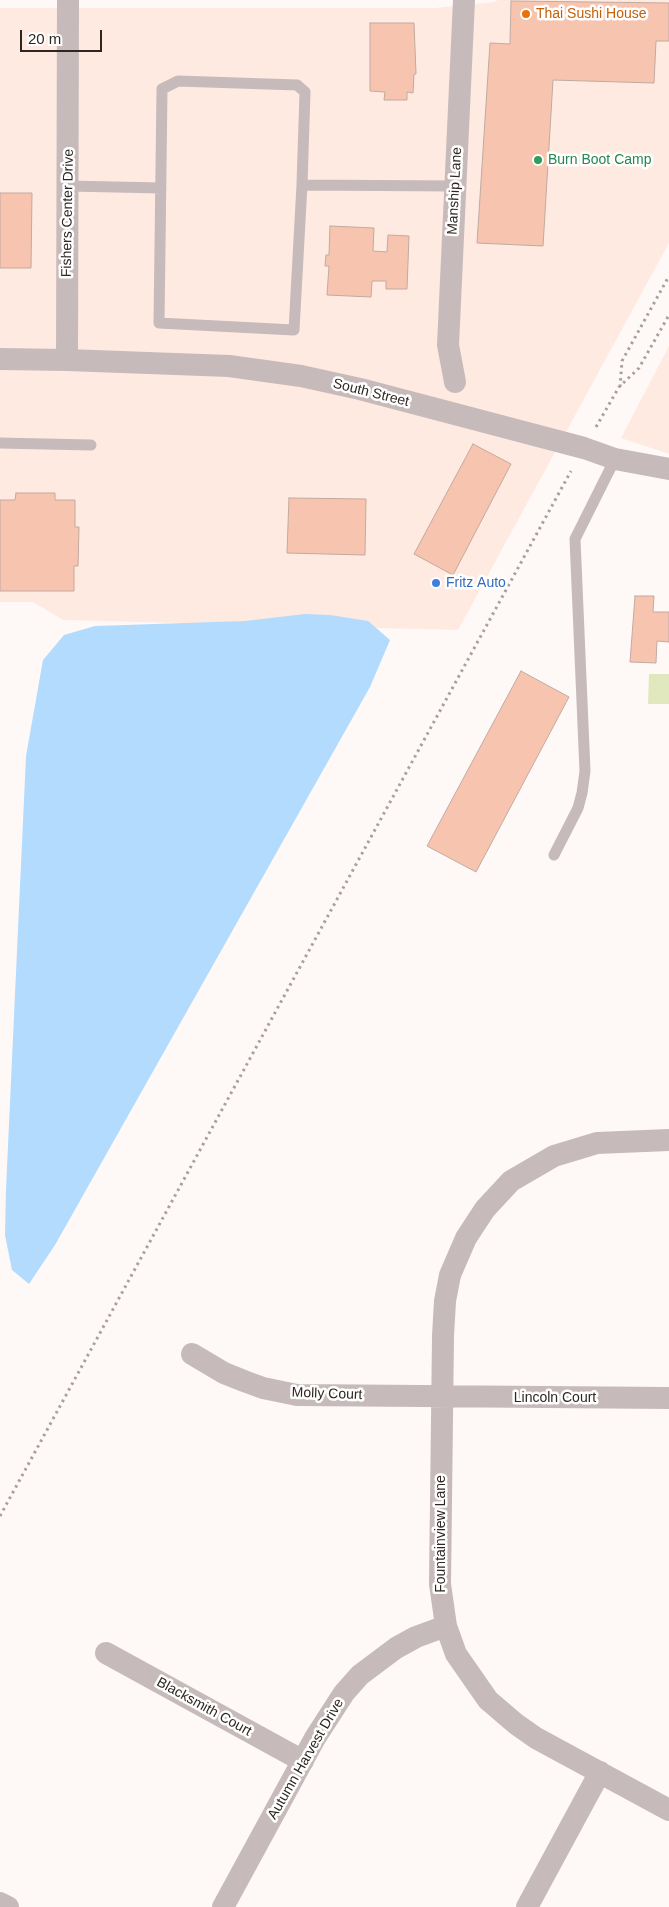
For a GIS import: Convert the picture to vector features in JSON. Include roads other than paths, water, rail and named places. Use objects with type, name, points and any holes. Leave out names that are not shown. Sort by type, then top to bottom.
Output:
[{"type":"street","name":"Fishers Center Drive","points":[[66,360],[68,0]]},
{"type":"street","name":"Manship Lane","points":[[455,382],[448,345],[464,0]]},
{"type":"street","points":[[0,359],[66,360]]},
{"type":"street","name":"South Street","points":[[66,360],[229,366],[261,369],[370,392],[584,448],[615,459],[669,469]]},
{"type":"street","name":"Fountainview Lane","points":[[669,1140],[597,1143],[554,1156],[511,1181],[485,1209],[466,1238],[450,1275],[445,1301],[441,1396],[440,1584],[446,1626],[456,1654],[488,1700],[536,1738],[669,1810]]},
{"type":"street","name":"Molly Court","points":[[192,1354],[224,1373],[244,1381],[263,1388],[297,1395],[441,1396]]},
{"type":"street","name":"Lincoln Court","points":[[441,1396],[669,1398]]},
{"type":"street","name":"Autumn Harvest Drive","points":[[223,1907],[303,1761],[344,1693],[360,1676],[396,1648],[416,1637],[446,1626]]},
{"type":"street","name":"Blacksmith Court","points":[[106,1653],[303,1761]]},
{"type":"street","points":[[527,1907],[600,1772]]},
{"type":"street","points":[[0,1903],[8,1907]]},
{"type":"lane","points":[[178,81],[297,85],[305,92],[294,330],[159,323],[161,188],[162,89],[178,81]]},
{"type":"lane","points":[[302,184],[455,186]]},
{"type":"lane","points":[[68,186],[161,188]]},
{"type":"lane","points":[[0,443],[91,445]]},
{"type":"lane","points":[[554,855],[578,808],[585,771],[574,539],[615,459]]},
{"type":"water","points":[[305,614],[330,615],[368,621],[390,640],[370,687],[55,1245],[29,1284],[12,1270],[5,1235],[6,1189],[26,756],[43,660],[64,635],[95,626],[245,621]]},
{"type":"place","name":"Thai Sushi House","points":[[526,14]]},
{"type":"place","name":"Burn Boot Camp","points":[[538,160]]},
{"type":"place","name":"Fritz Auto","points":[[436,583]]}]
